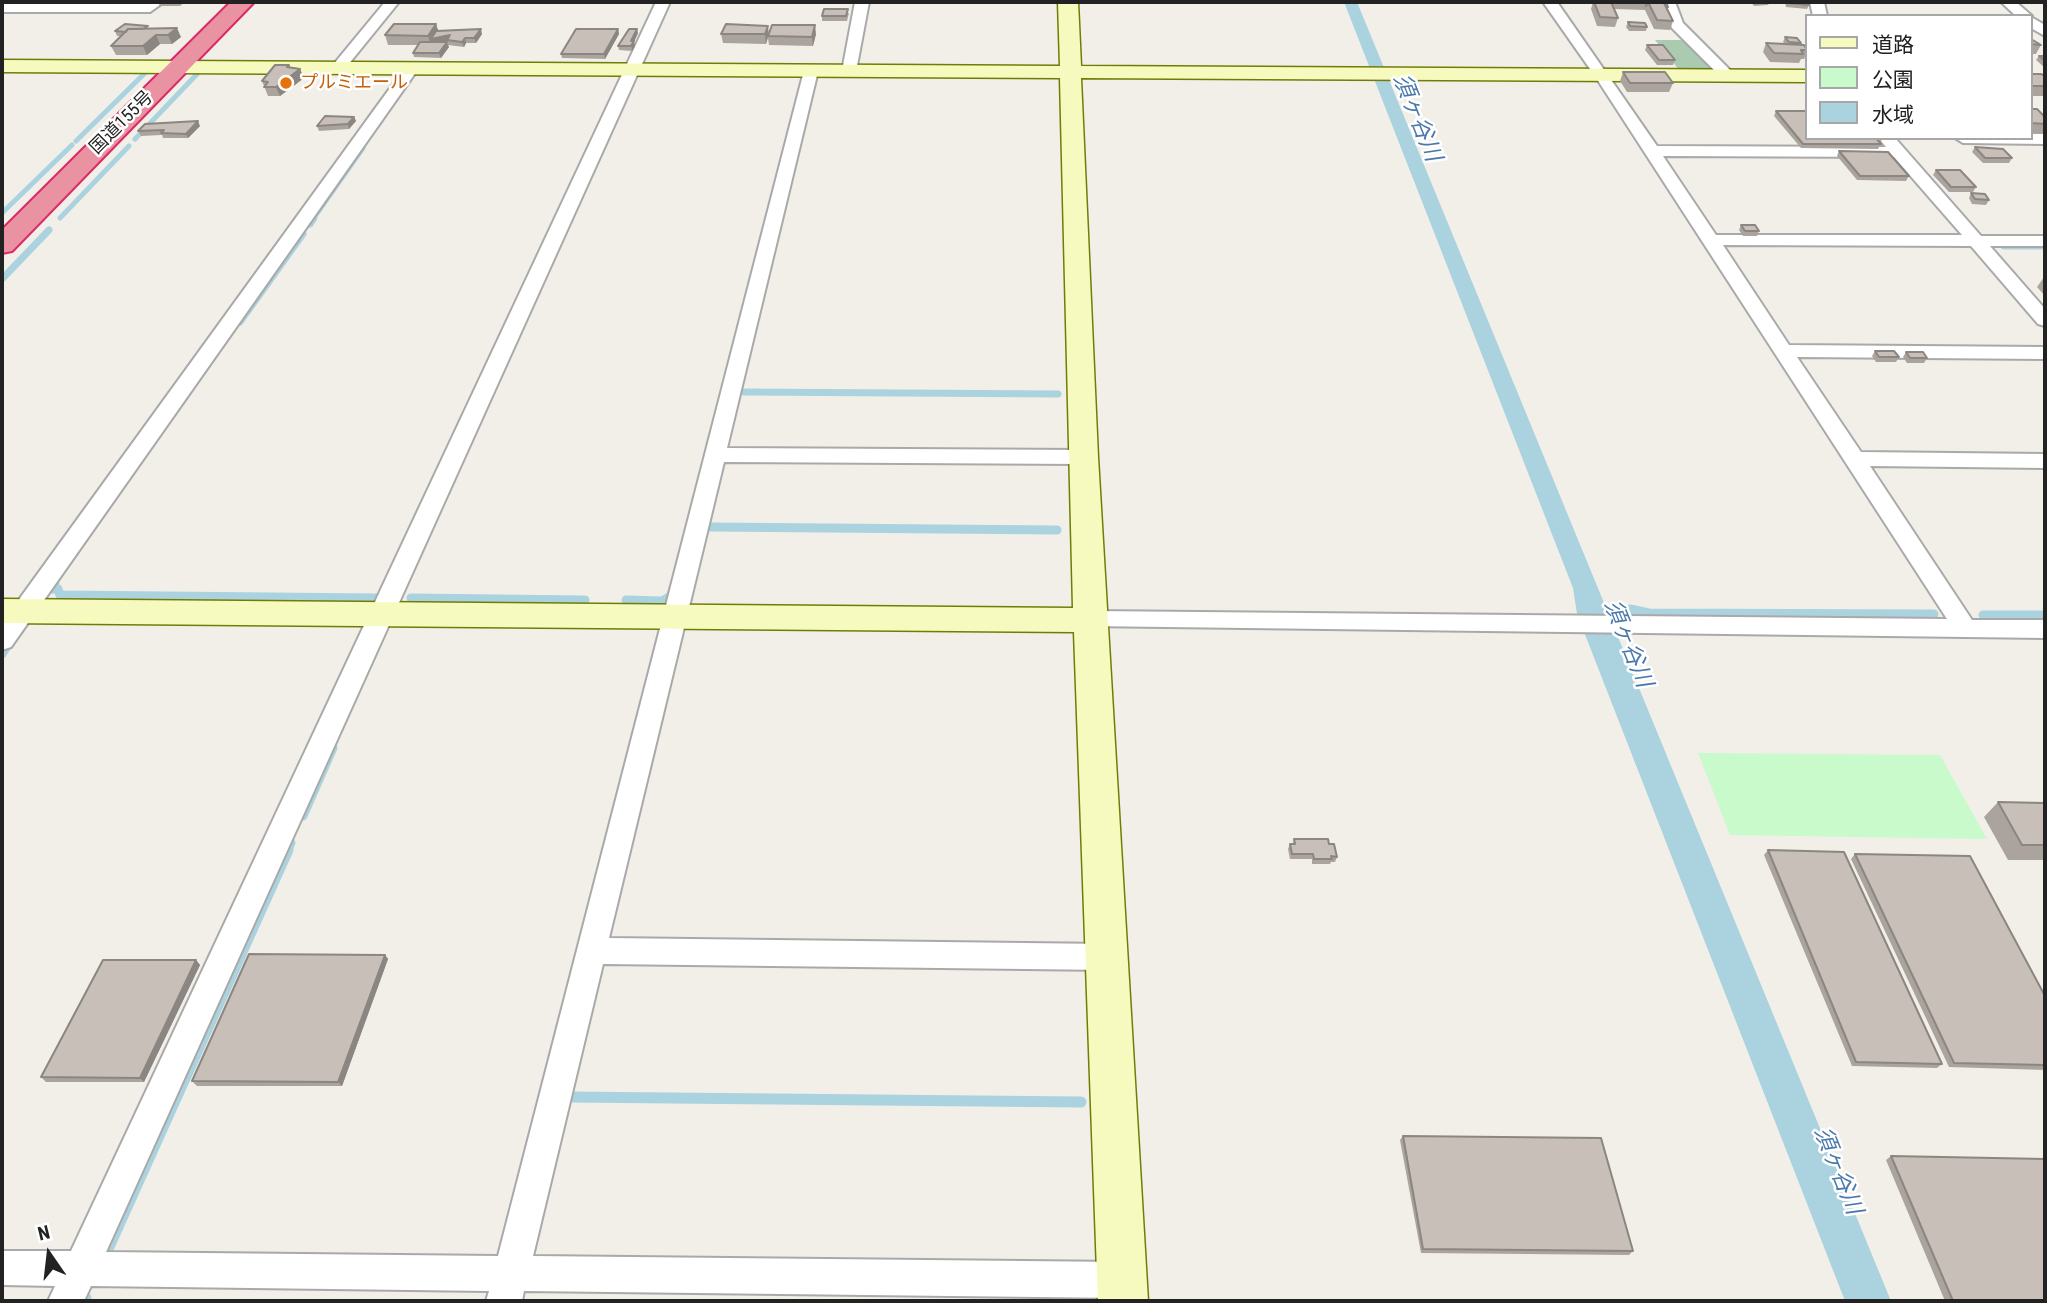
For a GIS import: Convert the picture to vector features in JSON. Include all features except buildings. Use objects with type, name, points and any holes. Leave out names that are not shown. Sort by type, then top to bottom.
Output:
[{"type":"highway","name":"国道155号","points":[[2,245],[243,2]]},
{"type":"street","points":[[2,8],[150,8],[157,2]]},
{"type":"street","points":[[338,68],[392,2]]},
{"type":"street","points":[[66,1301],[663,2]]},
{"type":"street","points":[[849,71],[862,2]]},
{"type":"street","points":[[2,1268],[81,1269],[507,1288],[1122,1290],[1093,620],[1083,457],[1068,2]]},
{"type":"street","points":[[1550,2],[1602,75],[1965,628]]},
{"type":"street","points":[[1668,2],[1677,25],[1728,76]]},
{"type":"street","points":[[2008,2],[2023,14]]},
{"type":"street","points":[[2,66],[1806,76]]},
{"type":"street","points":[[2,641],[13,611],[411,69]]},
{"type":"street","points":[[507,1288],[677,617],[811,71]]},
{"type":"street","points":[[1888,140],[2045,320]]},
{"type":"street","points":[[1652,151],[1898,152]]},
{"type":"street","points":[[1711,240],[1979,245],[2045,250]]},
{"type":"street","points":[[1979,245],[2045,241]]},
{"type":"street","points":[[1784,351],[2045,353]]},
{"type":"street","points":[[717,455],[1083,457]]},
{"type":"street","points":[[1854,459],[2045,461]]},
{"type":"street","points":[[13,611],[2045,629]]},
{"type":"street","points":[[593,951],[1108,957]]},
{"type":"green space","points":[[1655,40],[1687,40],[1716,70],[1680,71]]},
{"type":"green space","points":[[1698,753],[1940,755],[1987,839],[1730,835]]},
{"type":"water","name":"須ヶ谷川","points":[[1344,2],[1357,2],[1891,1301],[1845,1301],[1577,614],[1573,588]]},
{"type":"waterway","points":[[76,141],[147,71],[140,71]]},
{"type":"waterway","points":[[135,139],[199,72]]},
{"type":"waterway","points":[[2,213],[72,145]]},
{"type":"waterway","points":[[60,218],[129,146]]},
{"type":"waterway","points":[[313,219],[363,148]]},
{"type":"waterway","points":[[310,224],[314,218]]},
{"type":"waterway","points":[[2,279],[49,230]]},
{"type":"waterway","points":[[240,322],[303,234]]},
{"type":"waterway","points":[[2004,246],[2045,246]]},
{"type":"waterway","points":[[744,392],[1058,394]]},
{"type":"waterway","points":[[711,527],[1057,530]]},
{"type":"waterway","points":[[55,583],[50,589],[58,589],[60,595],[376,598]]},
{"type":"waterway","points":[[626,600],[662,601],[671,596],[673,588]]},
{"type":"waterway","points":[[411,598],[585,600]]},
{"type":"waterway","name":"須ヶ谷川","points":[[1630,609],[1649,613],[1934,614]]},
{"type":"waterway","points":[[1983,615],[2045,615]]},
{"type":"waterway","points":[[2,654],[11,640]]},
{"type":"waterway","points":[[303,816],[333,748]]},
{"type":"waterway","points":[[287,852],[291,843]]},
{"type":"waterway","points":[[109,1247],[288,850]]},
{"type":"waterway","points":[[569,1097],[1081,1102]]},
{"type":"place","name":"プルミエール","points":[[286,83]]}]
